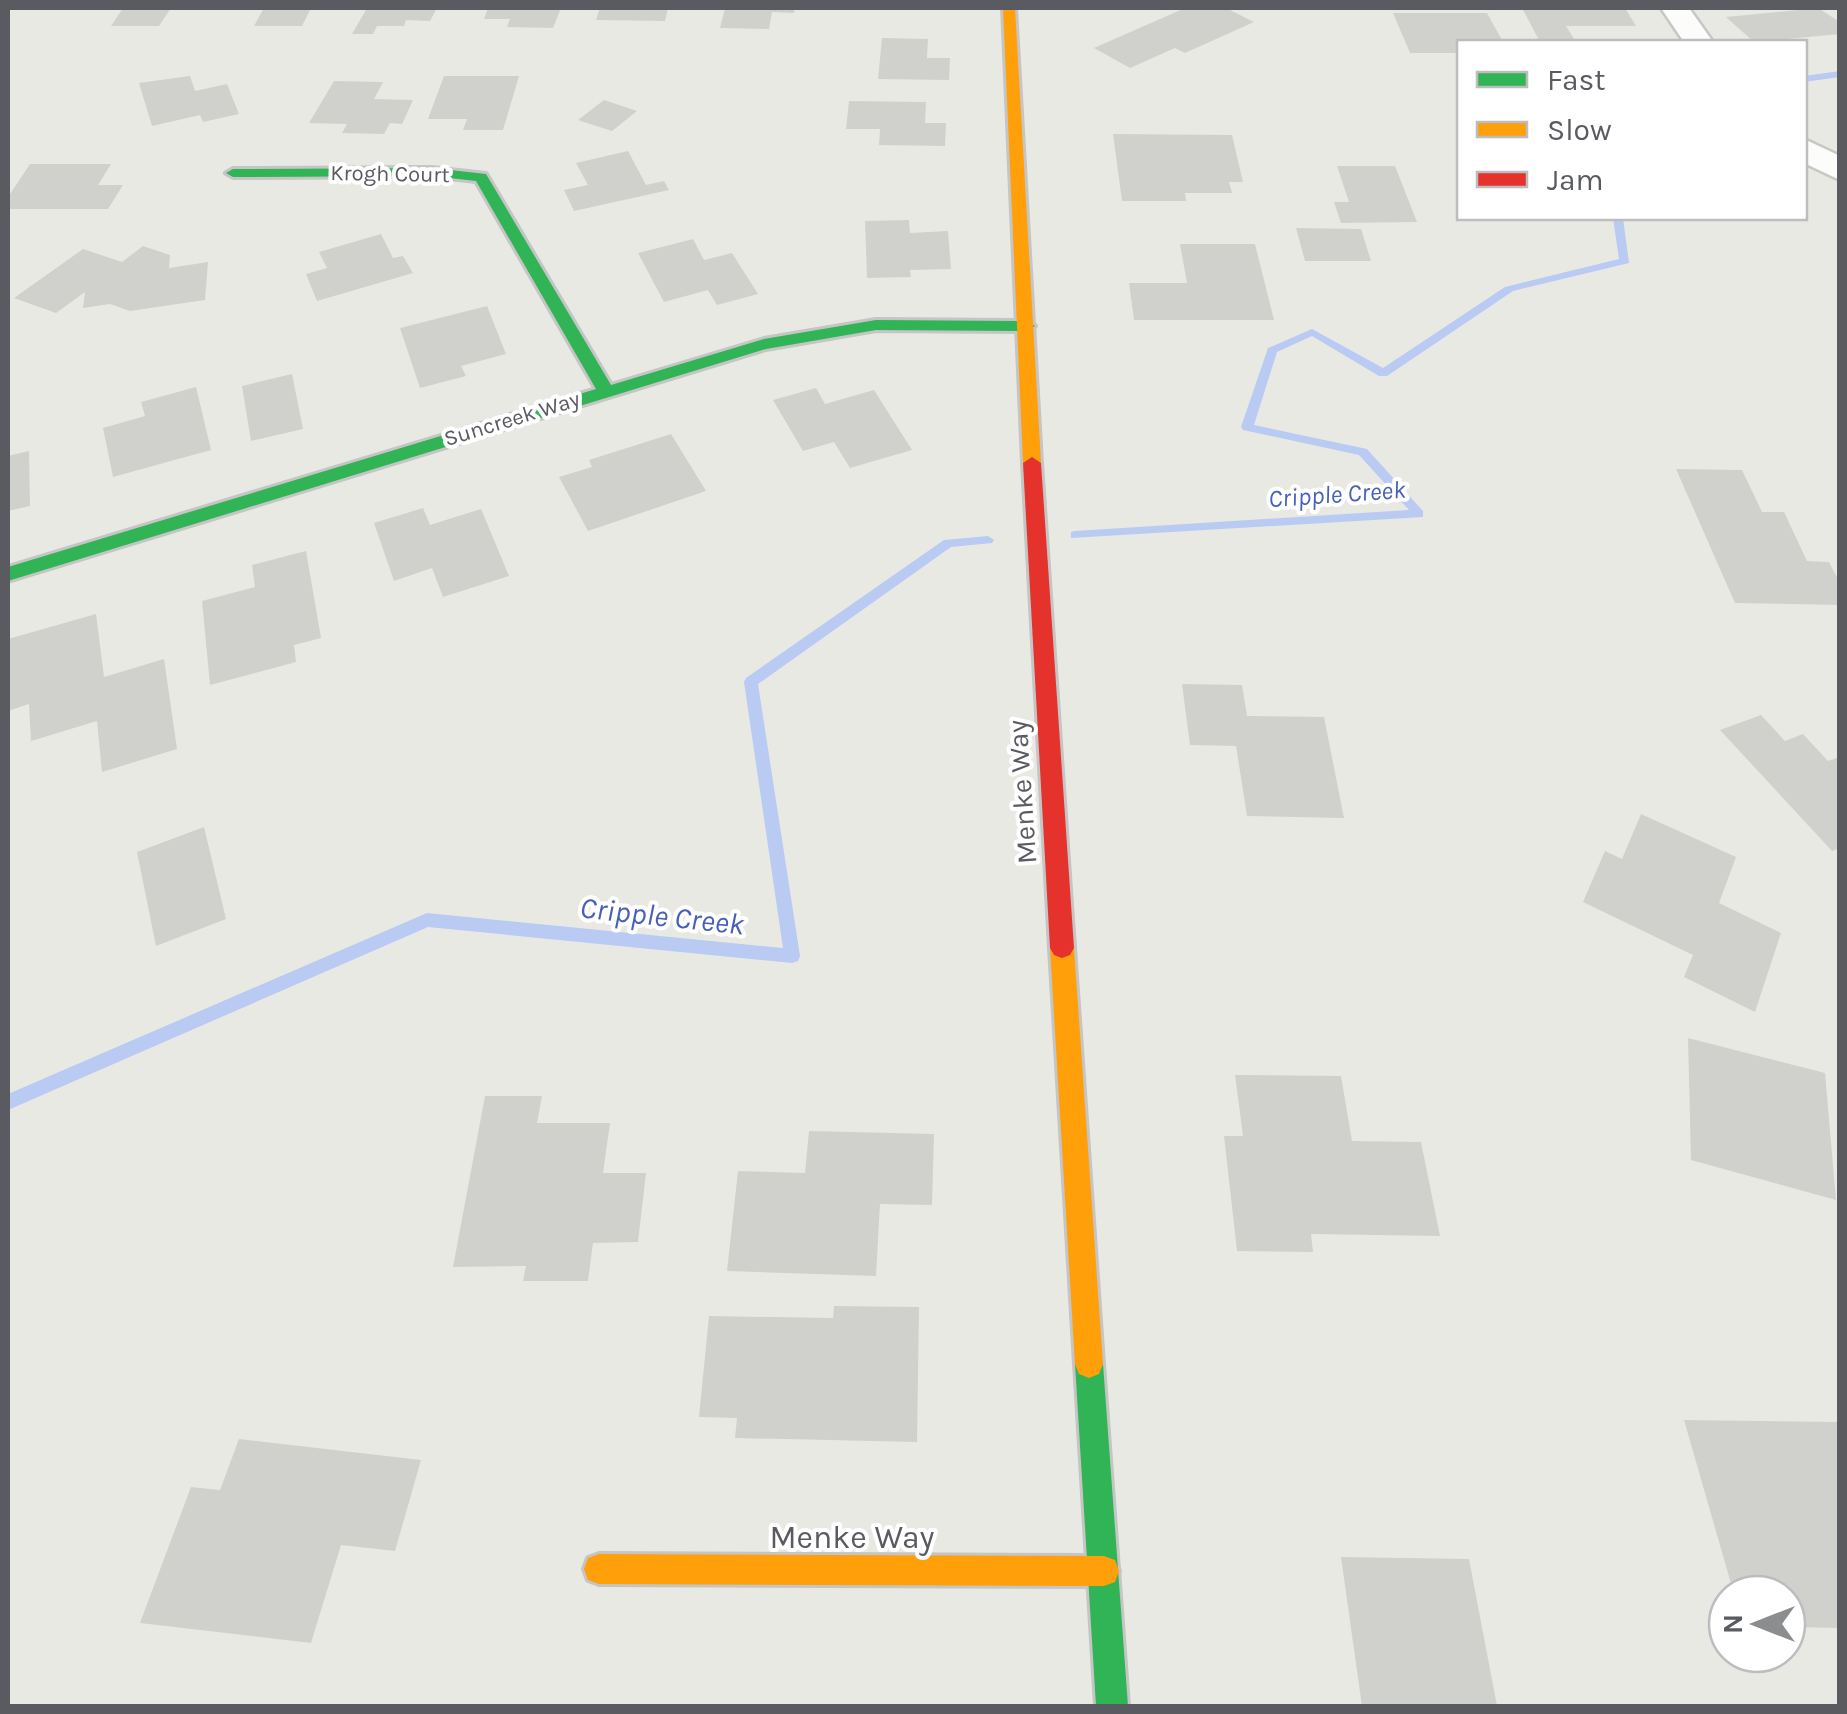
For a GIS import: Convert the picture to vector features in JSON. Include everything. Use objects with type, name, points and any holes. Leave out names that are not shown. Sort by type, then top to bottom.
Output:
[{"type":"street","name":"Menke Way","points":[[1010,8],[1042,651],[1112,1706]]},
{"type":"street","points":[[1675,8],[1697,40]]},
{"type":"street","points":[[1807,151],[1840,170]]},
{"type":"street","name":"Krogh Court","points":[[233,173],[432,172],[481,178],[605,390]]},
{"type":"street","name":"Suncreek Way","points":[[8,574],[605,390],[822,332],[876,325],[1027,326]]},
{"type":"street","name":"Menke Way","points":[[599,1569],[1104,1571]]},
{"type":"building","points":[[123,8],[171,8],[159,26],[111,26]]},
{"type":"building","points":[[264,8],[311,8],[302,26],[254,26]]},
{"type":"building","points":[[367,8],[437,8],[430,21],[406,20],[404,26],[377,26],[373,34],[352,34]]},
{"type":"building","points":[[488,8],[561,8],[553,28],[507,27],[510,19],[484,19]]},
{"type":"building","points":[[600,8],[668,8],[665,21],[596,20]]},
{"type":"building","points":[[725,8],[795,8],[794,13],[772,12],[769,29],[720,28]]},
{"type":"building","points":[[1185,8],[1226,8],[1254,22],[1185,53],[1175,48],[1130,68],[1094,48]]},
{"type":"building","points":[[1522,8],[1625,8],[1636,26],[1566,26],[1575,40],[1539,40]]},
{"type":"building","points":[[1818,8],[1840,22],[1840,34],[1752,40],[1726,17]]},
{"type":"building","points":[[1393,13],[1487,13],[1502,40],[1457,40],[1457,53],[1410,53]]},
{"type":"building","points":[[882,38],[928,39],[927,58],[950,58],[949,80],[878,79]]},
{"type":"building","points":[[190,76],[195,91],[227,84],[239,114],[203,122],[200,115],[152,126],[139,83]]},
{"type":"building","points":[[444,76],[519,76],[503,130],[463,130],[467,119],[428,119]]},
{"type":"building","points":[[334,81],[383,82],[374,99],[413,100],[402,124],[390,123],[384,134],[342,133],[347,124],[309,123]]},
{"type":"building","points":[[604,100],[637,111],[612,131],[578,120]]},
{"type":"building","points":[[849,101],[926,102],[925,123],[946,123],[945,146],[879,145],[880,129],[846,129]]},
{"type":"building","points":[[1113,134],[1232,135],[1243,182],[1229,182],[1232,193],[1185,193],[1186,201],[1122,201]]},
{"type":"building","points":[[628,151],[646,185],[664,181],[669,190],[574,211],[564,190],[588,185],[576,163]]},
{"type":"building","points":[[30,164],[111,164],[98,185],[123,185],[108,209],[8,209],[8,197]]},
{"type":"building","points":[[1337,166],[1395,166],[1417,222],[1341,223],[1334,202],[1349,202]]},
{"type":"building","points":[[909,220],[910,233],[948,231],[951,269],[910,270],[911,277],[867,278],[865,221]]},
{"type":"building","points":[[1296,228],[1361,229],[1371,261],[1305,261]]},
{"type":"building","points":[[381,234],[393,258],[403,256],[413,273],[317,301],[306,274],[327,268],[319,252]]},
{"type":"building","points":[[693,239],[704,260],[732,253],[758,294],[717,305],[708,290],[664,302],[638,253]]},
{"type":"building","points":[[1180,244],[1255,244],[1274,320],[1134,320],[1129,283],[1187,283]]},
{"type":"building","points":[[143,246],[170,255],[169,268],[208,262],[205,300],[130,311],[110,304],[83,308],[85,292],[56,313],[14,298],[83,249],[122,262]]},
{"type":"building","points":[[487,306],[506,354],[461,366],[466,376],[420,388],[400,328]]},
{"type":"building","points":[[292,374],[303,429],[251,441],[242,386]]},
{"type":"building","points":[[196,387],[211,450],[113,477],[103,428],[145,416],[141,402]]},
{"type":"building","points":[[816,388],[825,404],[874,390],[912,450],[850,468],[834,442],[803,451],[773,400]]},
{"type":"building","points":[[671,434],[706,491],[588,531],[559,477],[592,467],[589,460]]},
{"type":"building","points":[[29,451],[30,506],[8,511],[8,456]]},
{"type":"building","points":[[1676,469],[1742,470],[1762,512],[1784,512],[1807,561],[1829,562],[1840,583],[1840,605],[1735,603]]},
{"type":"building","points":[[423,508],[430,525],[481,509],[509,576],[443,597],[432,568],[394,581],[374,523]]},
{"type":"building","points":[[306,551],[321,638],[294,645],[296,662],[210,685],[202,601],[255,587],[252,565]]},
{"type":"building","points":[[96,614],[104,677],[164,659],[177,749],[102,772],[97,721],[31,741],[29,704],[8,711],[8,639]]},
{"type":"building","points":[[1182,684],[1242,685],[1247,716],[1324,717],[1344,818],[1247,816],[1236,746],[1190,745]]},
{"type":"building","points":[[1761,715],[1785,741],[1803,734],[1828,761],[1840,757],[1840,848],[1832,851],[1720,730]]},
{"type":"building","points":[[1641,814],[1736,857],[1719,903],[1781,933],[1755,1012],[1684,977],[1693,955],[1583,902],[1605,851],[1622,859]]},
{"type":"building","points":[[204,827],[226,919],[156,946],[137,852]]},
{"type":"building","points":[[1688,1038],[1825,1073],[1836,1200],[1691,1160]]},
{"type":"building","points":[[1235,1075],[1341,1076],[1352,1141],[1421,1142],[1440,1236],[1311,1234],[1313,1252],[1237,1251],[1224,1136],[1243,1136]]},
{"type":"building","points":[[485,1096],[542,1096],[537,1123],[610,1123],[603,1173],[646,1173],[638,1242],[593,1243],[588,1281],[523,1281],[526,1266],[453,1267]]},
{"type":"building","points":[[809,1131],[934,1134],[932,1205],[880,1204],[876,1276],[727,1271],[738,1171],[805,1173]]},
{"type":"building","points":[[834,1306],[919,1307],[917,1442],[735,1438],[737,1418],[699,1417],[709,1316],[833,1318]]},
{"type":"building","points":[[1684,1420],[1840,1422],[1840,1628],[1807,1627],[1807,1574],[1728,1574]]},
{"type":"building","points":[[239,1439],[421,1460],[395,1551],[341,1545],[311,1643],[140,1623],[191,1487],[220,1490]]},
{"type":"building","points":[[1341,1557],[1469,1559],[1497,1706],[1362,1706]]},
{"type":"waterway","name":"Cripple Creek","points":[[1807,79],[1840,74]]},
{"type":"waterway","name":"Cripple Creek","points":[[1075,535],[1419,514],[1363,452],[1247,427],[1272,350],[1312,332],[1383,373],[1509,289],[1625,261],[1618,220]]},
{"type":"waterway","name":"Cripple Creek","points":[[8,1102],[427,920],[792,956],[751,682],[948,543],[988,540]]},
{"type":"traffic: fast","points":[[233,173],[432,172],[481,177],[605,390]]},
{"type":"traffic: fast","points":[[8,574],[764,344],[876,325],[1027,326]]},
{"type":"traffic: fast","points":[[1089,1364],[1112,1706]]},
{"type":"traffic: slow","points":[[1009,8],[1032,463]]},
{"type":"traffic: slow","points":[[1062,948],[1089,1364]]},
{"type":"traffic: slow","points":[[599,1569],[1104,1571]]},
{"type":"traffic: jam","points":[[1032,463],[1062,948]]}]
